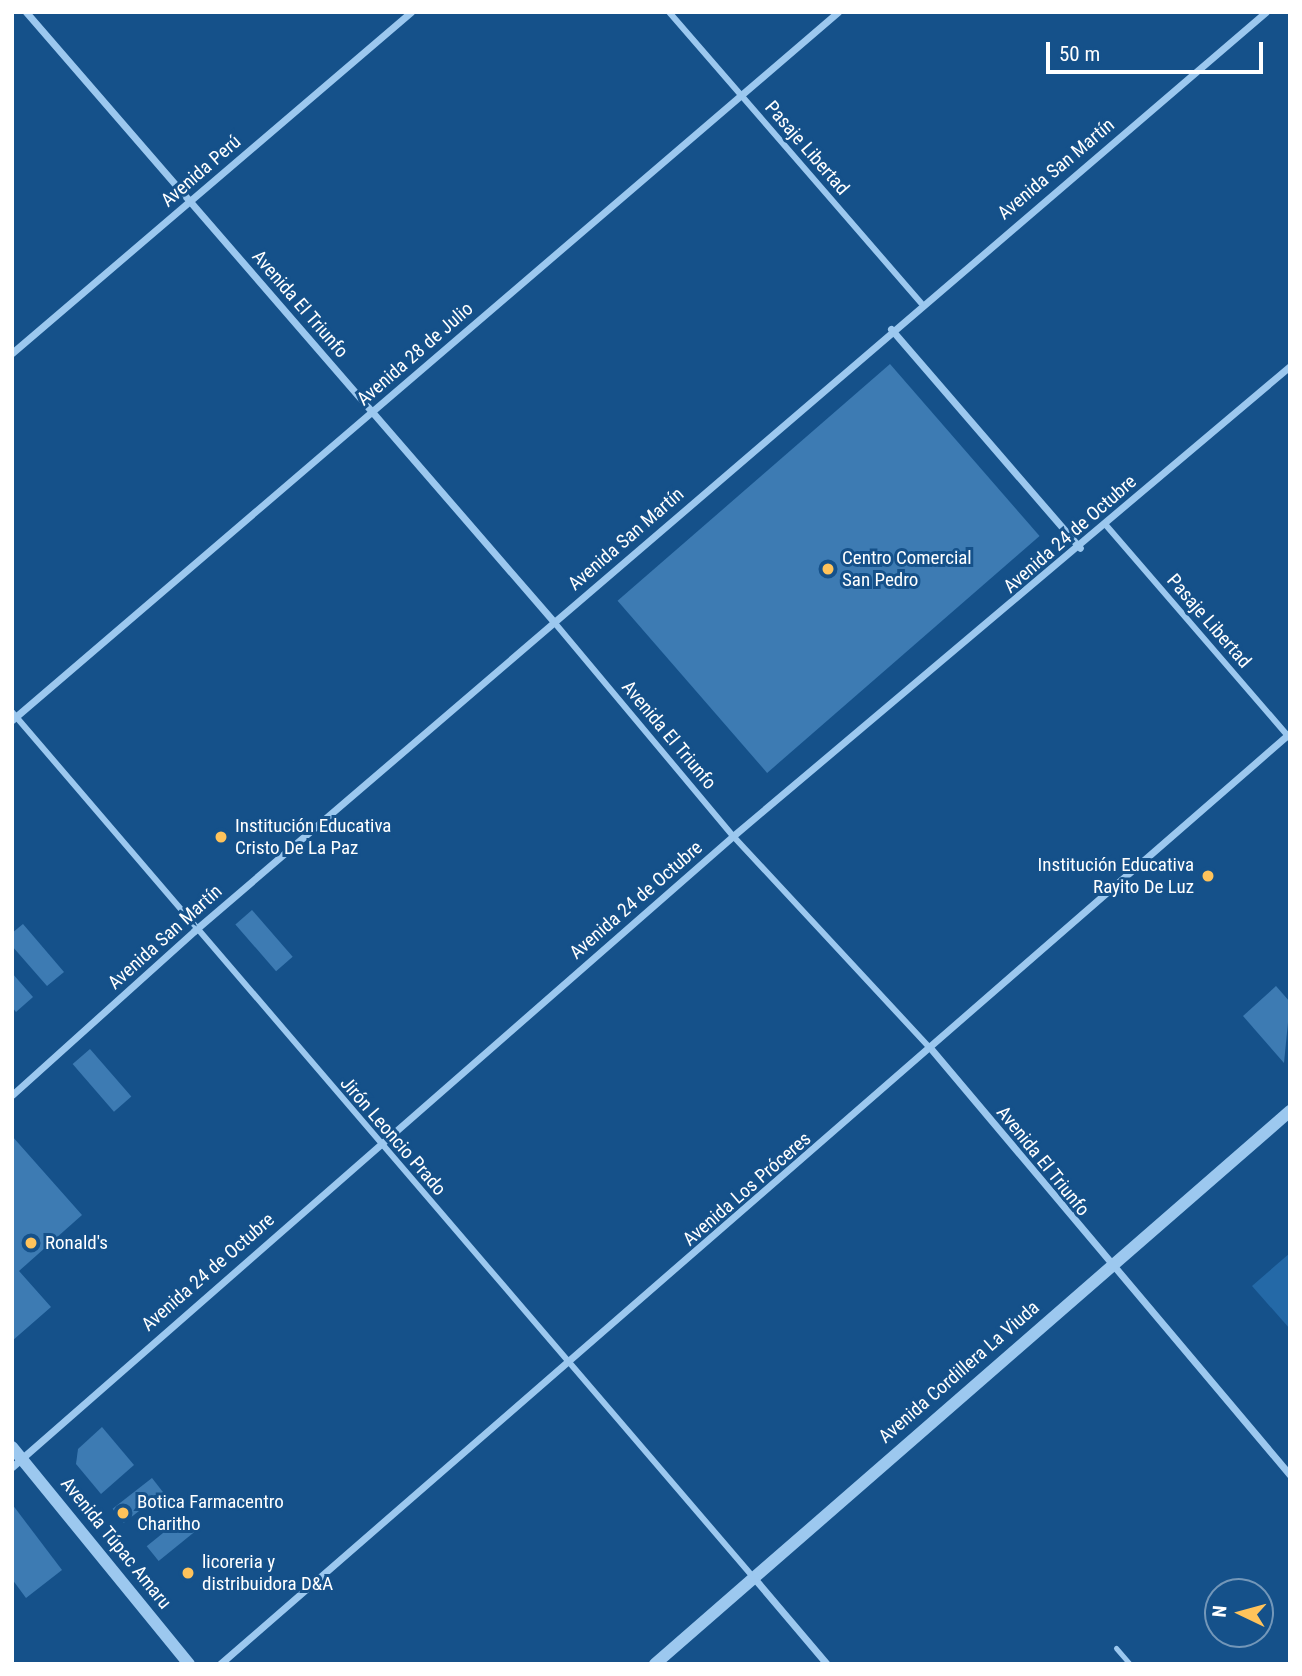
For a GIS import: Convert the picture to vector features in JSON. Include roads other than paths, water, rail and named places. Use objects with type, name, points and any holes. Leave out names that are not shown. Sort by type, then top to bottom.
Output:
[{"type":"street","name":"Avenida El Triunfo","points":[[26,12],[554,622],[733,836],[932,1051],[1108,1266],[1290,1475]]},
{"type":"street","name":"Avenida Perú","points":[[12,353],[411,12]]},
{"type":"street","name":"Pasaje Libertad","points":[[670,12],[921,303]]},
{"type":"street","name":"Avenida 28 de Julio","points":[[14,716],[838,12]]},
{"type":"street","name":"Avenida San Martín","points":[[12,1095],[194,931],[921,303],[1266,12]]},
{"type":"street","points":[[891,329],[1080,548]]},
{"type":"street","name":"Avenida 24 de Octubre","points":[[15,1457],[733,836],[1080,548],[1290,366]]},
{"type":"street","name":"Pasaje Libertad","points":[[1105,524],[1289,735]]},
{"type":"street","name":"Jirón Leoncio Prado","points":[[14,716],[194,931],[754,1578]]},
{"type":"street","name":"Avenida Los Próceres","points":[[220,1664],[932,1051],[1289,735]]},
{"type":"street","name":"Avenida Cordillera La Viuda","points":[[655,1664],[1108,1266],[1290,1111]]},
{"type":"street","name":"Avenida Túpac Amaru","points":[[15,1457],[189,1664]]},
{"type":"street","points":[[754,1578],[827,1664]]},
{"type":"lane","points":[[1115,1648],[1130,1664]]},
{"type":"place","name":"Centro Comercial San Pedro","points":[[828,569]]},
{"type":"place","name":"Institución Educativa Cristo De La Paz","points":[[221,837]]},
{"type":"place","name":"Institución Educativa Rayito De Luz","points":[[1208,876]]},
{"type":"place","name":"Ronald's","points":[[31,1243]]},
{"type":"place","name":"Botica Farmacentro Charitho","points":[[123,1513]]},
{"type":"place","name":"licoreria y distribuidora D&A","points":[[188,1573]]}]
